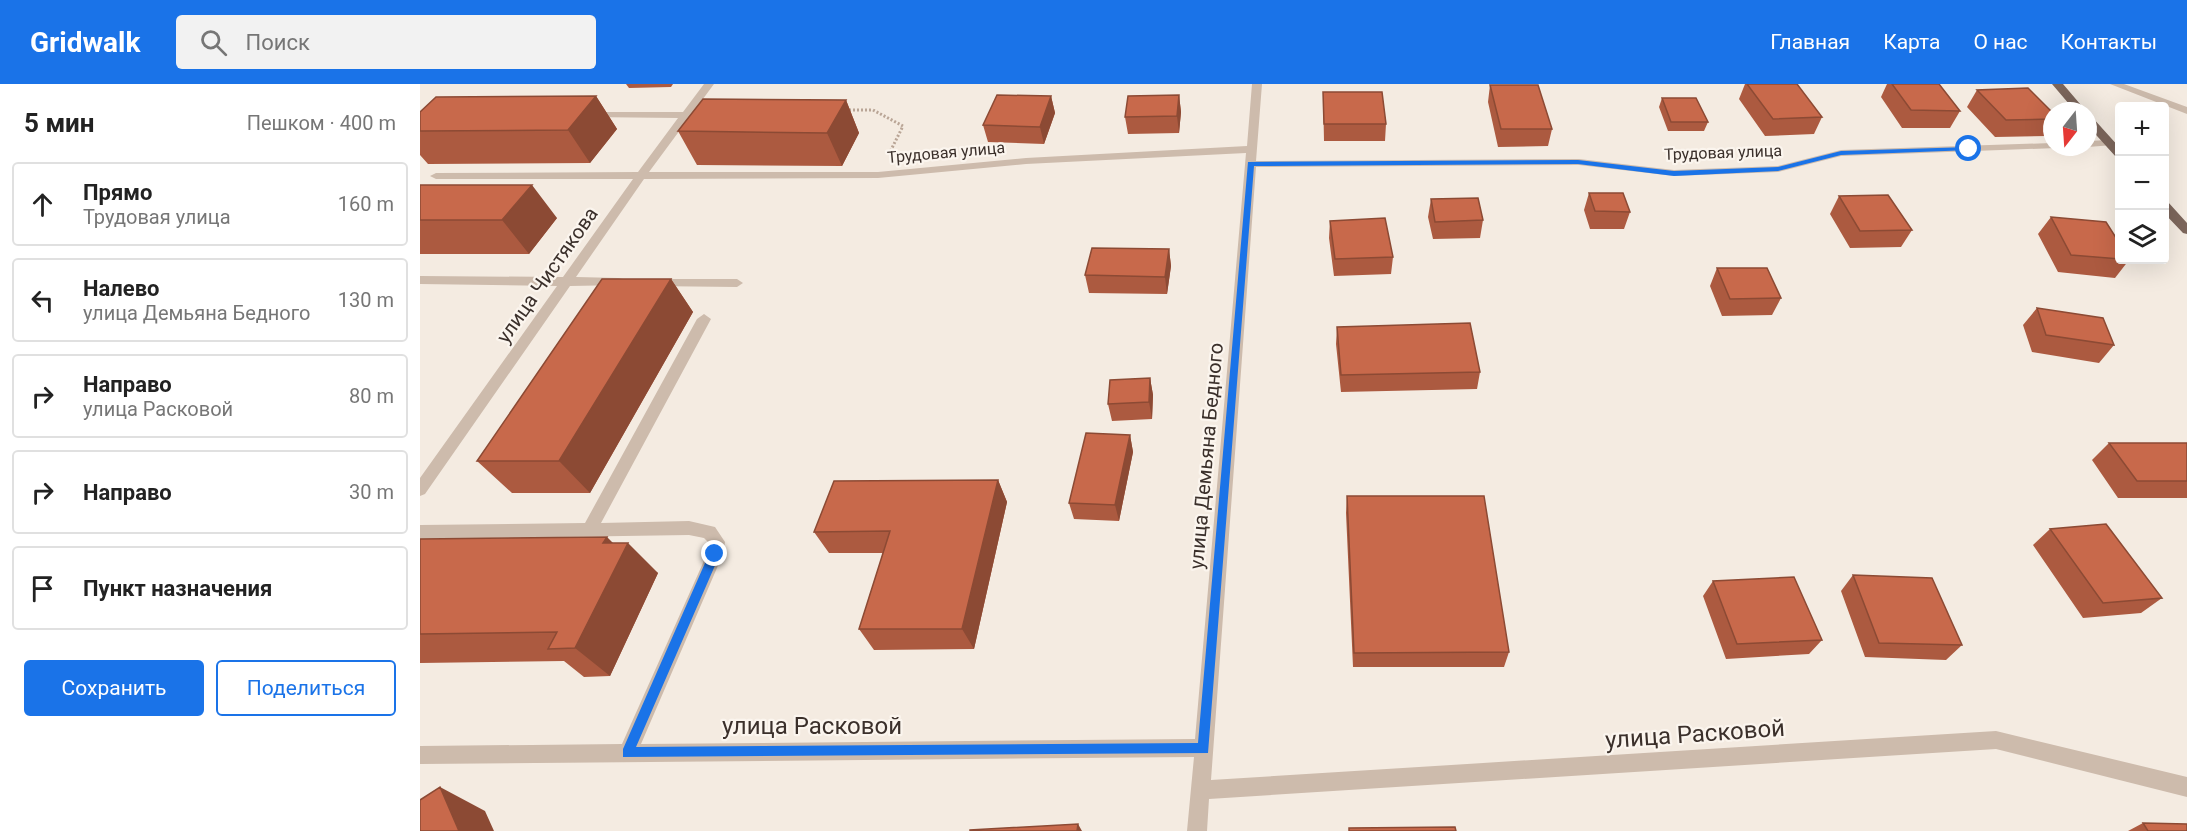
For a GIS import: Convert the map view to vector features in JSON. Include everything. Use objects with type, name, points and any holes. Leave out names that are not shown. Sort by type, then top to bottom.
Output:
[{"type":"main road","points":[[2057,84],[2073,102]]},
{"type":"main road","points":[[2097,129],[2115,150]]},
{"type":"main road","points":[[2169,210],[2187,230]]},
{"type":"street","name":"улица Чистякова","points":[[420,490],[642,174],[709,84]]},
{"type":"street","name":"улица Демьяна Бедного","points":[[1197,831],[1257,84]]},
{"type":"street","points":[[2115,84],[2187,111]]},
{"type":"street","points":[[580,114],[686,115]]},
{"type":"street","points":[[2097,144],[2109,143]]},
{"type":"street","name":"Трудовая улица","points":[[436,176],[878,175],[1026,161],[1251,156],[1578,162],[1674,173],[1778,169],[1841,153],[2043,146]]},
{"type":"street","points":[[420,280],[737,283]]},
{"type":"street","points":[[589,530],[704,319]]},
{"type":"street","points":[[420,532],[689,528],[709,532],[717,542],[715,554],[628,753]]},
{"type":"street","name":"улица Расковой","points":[[1200,790],[1996,740],[2187,787]]},
{"type":"street","name":"улица Расковой","points":[[420,755],[1204,748]]},
{"type":"path","points":[[838,111],[873,110],[903,126],[878,175]]},
{"type":"building","points":[[1747,84],[1797,84],[1822,117],[1773,119]]},
{"type":"building","points":[[1892,84],[1939,84],[1960,111],[1911,110]]},
{"type":"building","points":[[1490,85],[1538,85],[1552,129],[1501,129]]},
{"type":"building","points":[[2028,88],[2043,103],[2043,119],[2006,120],[1977,90]]},
{"type":"building","points":[[1323,92],[1382,92],[1386,124],[1324,124]]},
{"type":"building","points":[[997,95],[1051,96],[1040,127],[983,125]]},
{"type":"building","points":[[1179,95],[1177,116],[1125,117],[1128,96]]},
{"type":"building","points":[[596,96],[568,130],[420,131],[420,112],[436,97]]},
{"type":"building","points":[[1662,98],[1696,98],[1708,122],[1671,122]]},
{"type":"building","points":[[703,99],[846,100],[827,133],[678,131]]},
{"type":"building","points":[[420,185],[532,185],[502,220],[420,220]]},
{"type":"building","points":[[1589,193],[1623,193],[1630,212],[1595,211]]},
{"type":"building","points":[[1888,195],[1912,230],[1860,231],[1839,196]]},
{"type":"building","points":[[1478,198],[1483,220],[1435,222],[1431,199]]},
{"type":"building","points":[[2051,217],[2106,222],[2115,236],[2115,259],[2071,255]]},
{"type":"building","points":[[1385,218],[1393,257],[1335,259],[1330,221]]},
{"type":"building","points":[[1092,248],[1169,249],[1165,277],[1085,275]]},
{"type":"building","points":[[1717,268],[1767,268],[1781,298],[1730,299]]},
{"type":"building","points":[[602,279],[671,279],[559,461],[477,461]]},
{"type":"building","points":[[2037,308],[2103,318],[2114,345],[2046,335]]},
{"type":"building","points":[[1470,323],[1480,372],[1341,375],[1337,327]]},
{"type":"building","points":[[1150,378],[1149,402],[1108,404],[1110,380]]},
{"type":"building","points":[[1086,433],[1130,435],[1115,505],[1069,503]]},
{"type":"building","points":[[2109,443],[2187,443],[2187,481],[2137,481]]},
{"type":"building","points":[[998,480],[962,629],[859,629],[890,531],[814,532],[834,481]]},
{"type":"building","points":[[1347,496],[1484,496],[1509,652],[1354,653]]},
{"type":"building","points":[[2106,524],[2162,598],[2103,603],[2050,529]]},
{"type":"building","points":[[607,537],[603,543],[628,543],[575,648],[548,649],[557,632],[420,634],[420,539]]},
{"type":"building","points":[[1853,575],[1932,578],[1962,645],[1879,643]]},
{"type":"building","points":[[1794,577],[1822,640],[1737,644],[1713,581]]},
{"type":"building","points":[[440,787],[459,831],[420,831],[420,800]]},
{"type":"building","points":[[2143,823],[2187,824],[2187,831],[2148,831]]},
{"type":"building","points":[[1078,824],[1077,831],[970,831],[970,830]]},
{"type":"building","points":[[1455,827],[1456,831],[1349,831],[1349,828]]},
{"type":"route","points":[[715,554],[628,753],[1204,748],[1251,164],[1578,162],[1674,173],[1778,169],[1841,153],[1969,149]]}]
